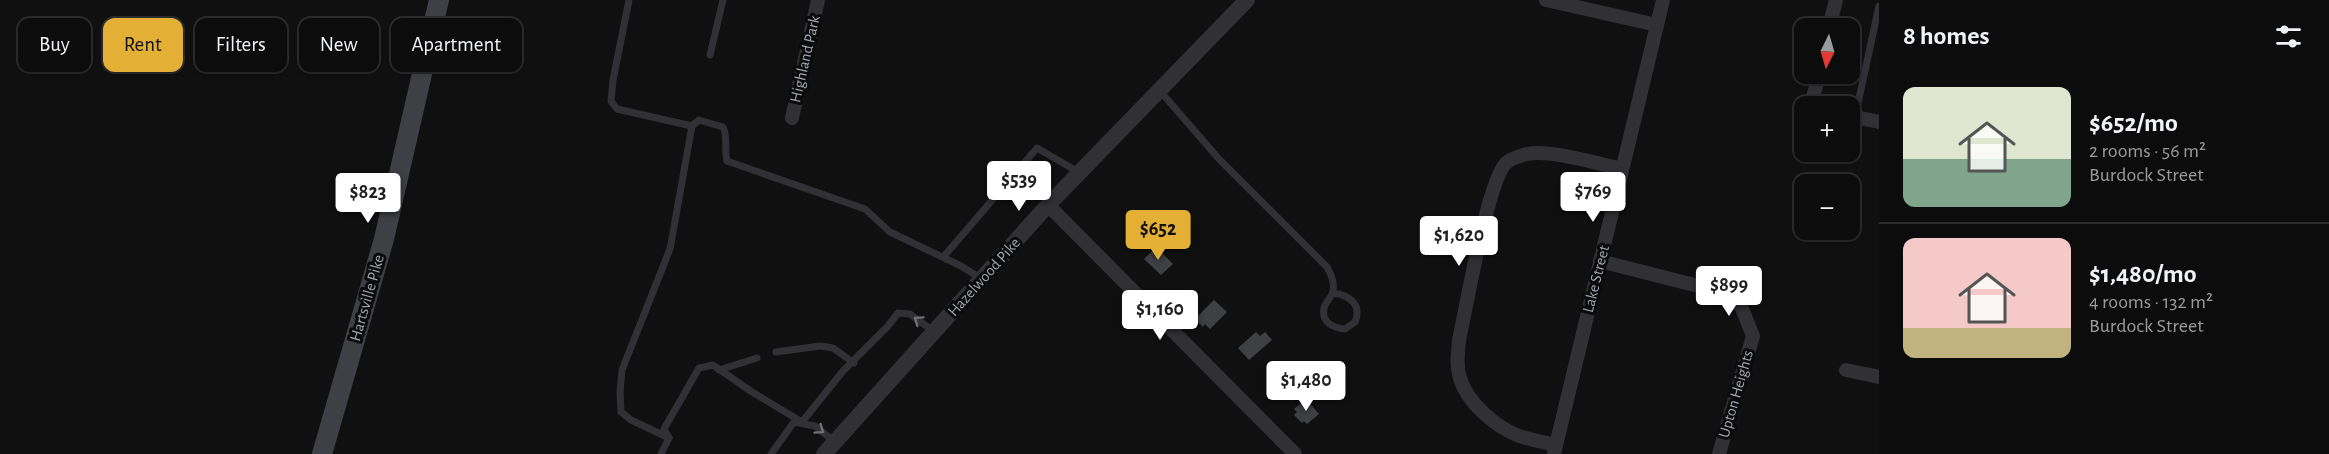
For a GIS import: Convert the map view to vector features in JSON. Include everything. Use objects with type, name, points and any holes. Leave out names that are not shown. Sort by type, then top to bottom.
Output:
[{"type":"main road","name":"Hartsville Pike","points":[[322,454],[384,239],[439,0]]},
{"type":"street","name":"Highland Park","points":[[792,118],[818,0]]},
{"type":"street","name":"Hazelwood Pike","points":[[830,448],[1048,205],[1247,0]]},
{"type":"street","points":[[1546,0],[1656,25]]},
{"type":"street","name":"Lake Street","points":[[1555,449],[1663,0]]},
{"type":"street","points":[[1832,18],[1836,0]]},
{"type":"street","points":[[1860,118],[1879,122]]},
{"type":"street","points":[[1555,449],[1507,430],[1477,406],[1460,379],[1457,360],[1460,340],[1493,189],[1506,163],[1529,153],[1548,154],[1622,169]]},
{"type":"street","points":[[1048,205],[1295,454]]},
{"type":"street","name":"Upton Heights","points":[[1600,261],[1718,291],[1741,306],[1753,336],[1719,454]]},
{"type":"street","points":[[1846,370],[1879,377]]},
{"type":"lane","points":[[629,0],[611,101],[616,109],[692,126]]},
{"type":"lane","points":[[710,55],[723,0]]},
{"type":"lane","points":[[1857,96],[1879,6]]},
{"type":"lane","points":[[1160,91],[1219,159],[1327,267],[1332,276],[1334,293],[1324,308],[1326,322],[1331,326],[1345,329],[1355,322],[1357,309],[1348,297],[1334,293]]},
{"type":"lane","points":[[669,438],[631,420],[621,412],[622,370],[670,249],[692,126],[699,120],[723,127],[727,133],[724,151],[727,161],[865,209],[890,232],[946,258],[982,279]]},
{"type":"lane","points":[[946,258],[945,255],[1037,148],[1080,173]]},
{"type":"lane","points":[[802,422],[843,371],[854,363],[898,313],[910,314],[934,332]]},
{"type":"lane","points":[[777,352],[820,346],[833,348],[854,363]]},
{"type":"lane","points":[[719,370],[757,358]]},
{"type":"lane","points":[[669,438],[664,429],[699,368],[713,365],[802,422],[815,426],[830,448]]},
{"type":"lane","points":[[771,454],[794,422],[802,422]]},
{"type":"lane","points":[[661,454],[669,438]]},
{"type":"building","points":[[1156,247],[1173,264],[1161,275],[1144,259]]},
{"type":"building","points":[[1214,300],[1227,312],[1210,329],[1205,324],[1203,327],[1195,319]]},
{"type":"building","points":[[1256,332],[1260,336],[1265,332],[1272,340],[1249,360],[1238,348]]},
{"type":"building","points":[[1306,399],[1319,414],[1307,424],[1304,421],[1302,423],[1294,415],[1297,412],[1294,409]]}]
